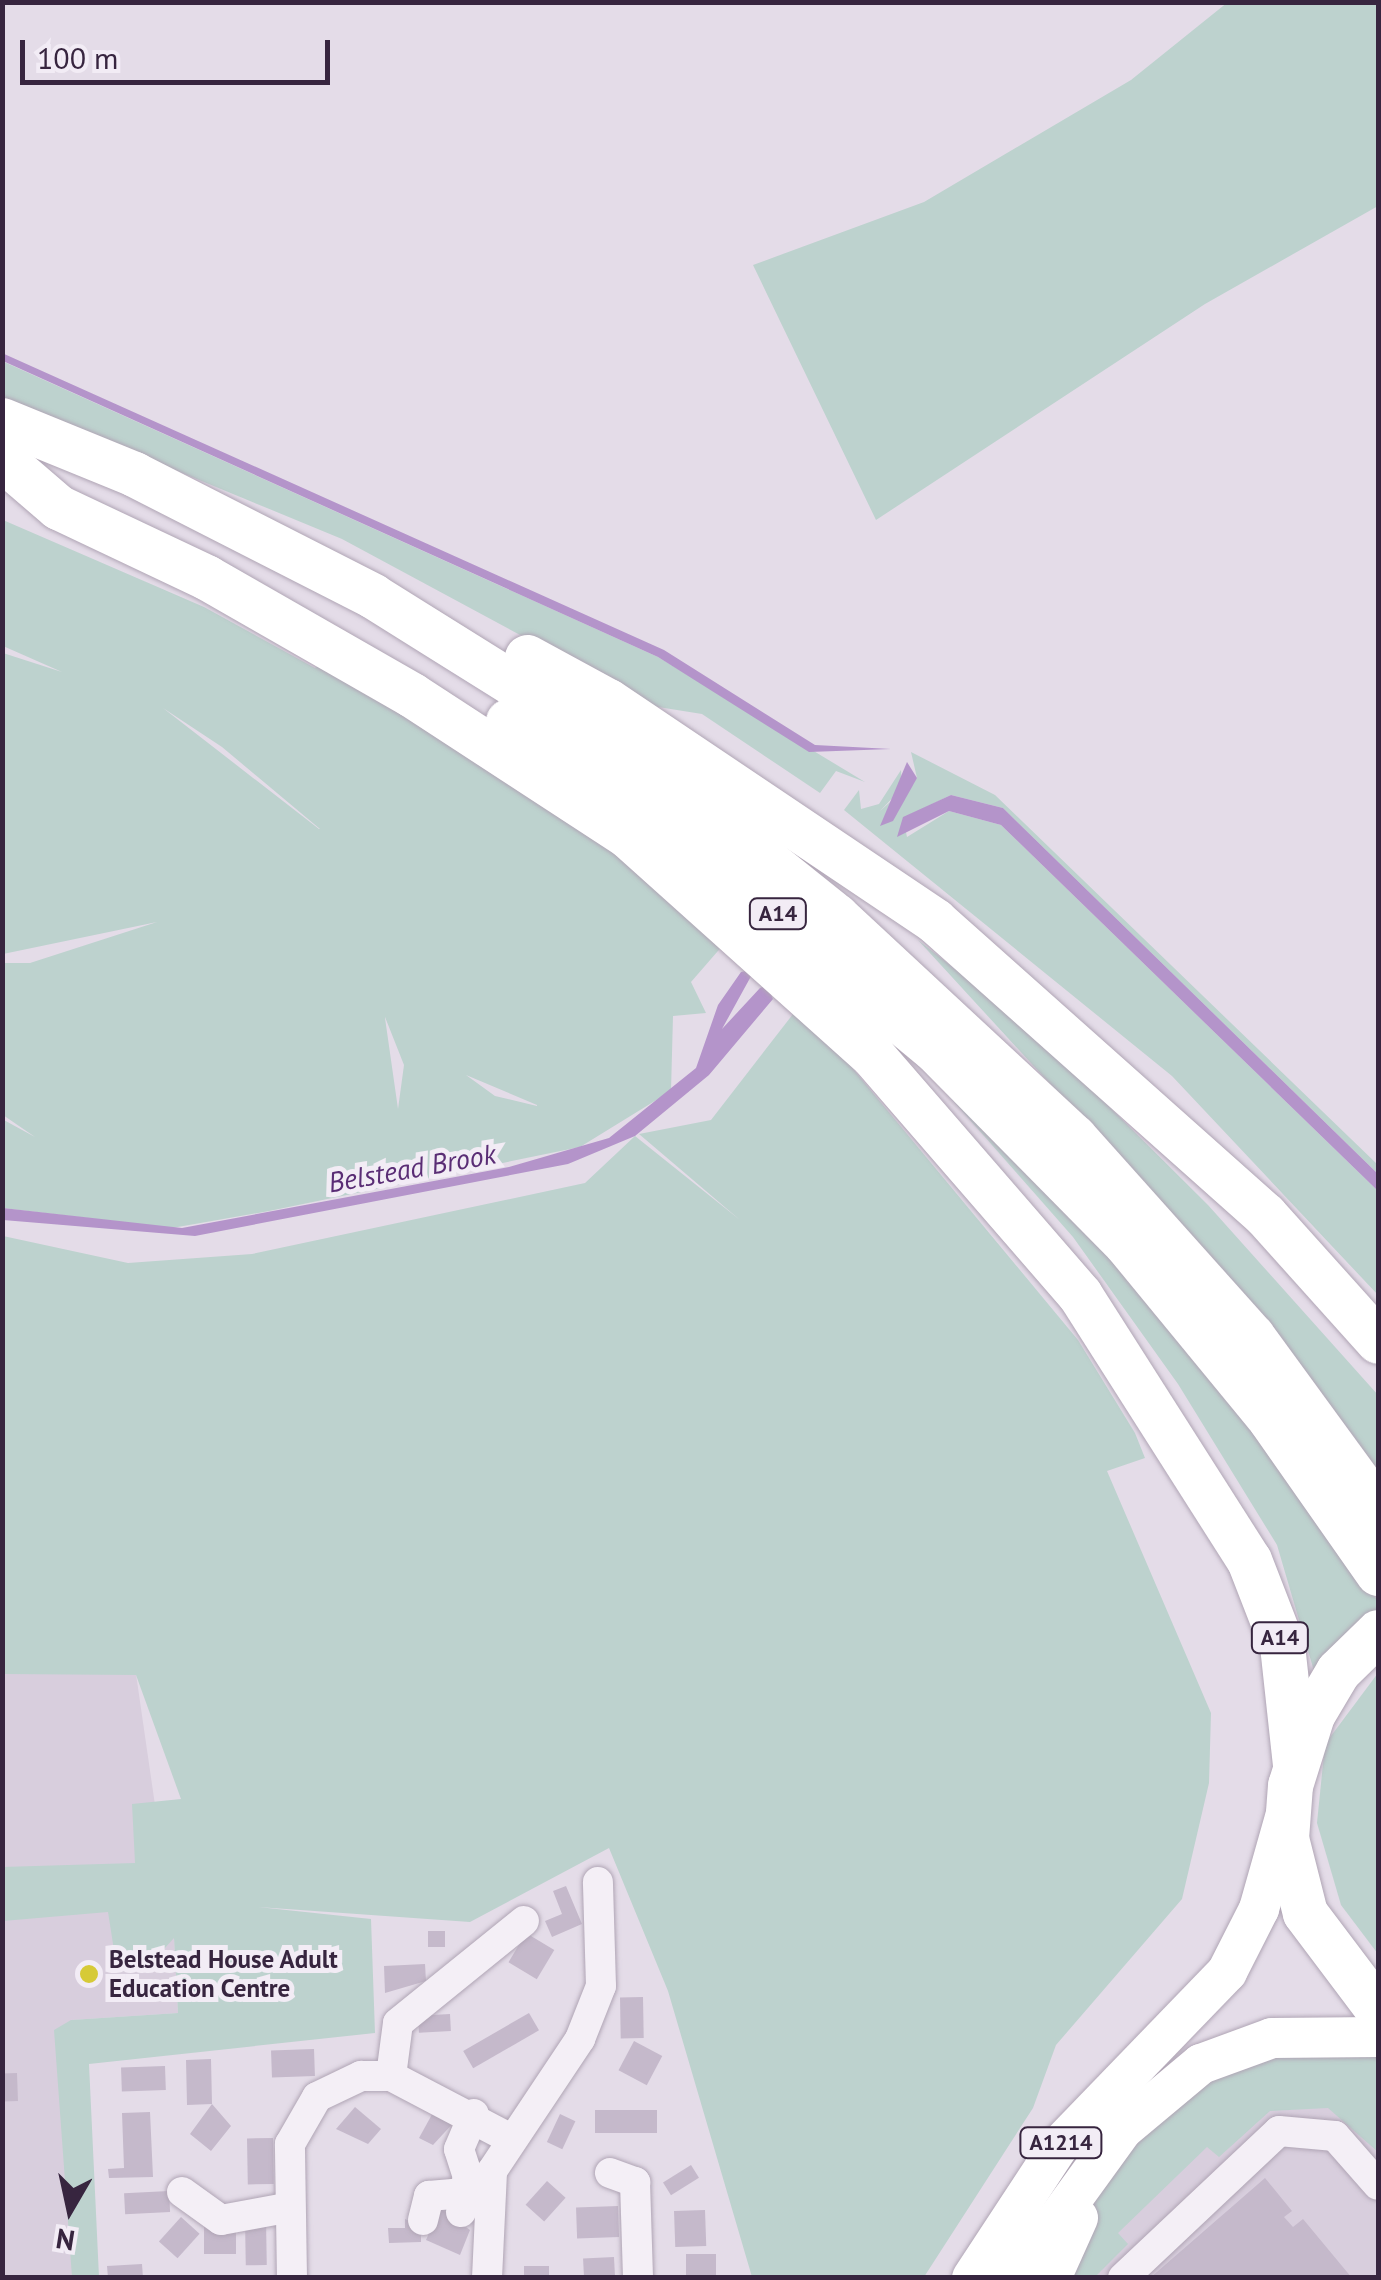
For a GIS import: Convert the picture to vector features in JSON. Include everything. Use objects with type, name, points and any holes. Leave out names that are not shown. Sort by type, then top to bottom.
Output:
[{"type":"highway","name":"A14","points":[[2,420],[134,474],[372,596],[660,775],[957,1023],[1191,1264],[1378,1508]]},
{"type":"highway","name":"A14","points":[[5,464],[406,656],[641,806],[772,909],[934,1048],[1128,1246],[1270,1420],[1378,1573]]},
{"type":"highway","name":"A14","points":[[5,464],[58,507],[206,577],[412,694],[628,836],[873,1056],[1080,1295],[1234,1535],[1282,1646],[1291,1785]]},
{"type":"highway","name":"A14","points":[[372,596],[453,618],[608,701],[935,921],[1266,1215],[1378,1341]]},
{"type":"highway","points":[[1377,1633],[1338,1671],[1291,1785],[1306,1913],[1378,2010]]},
{"type":"main road","name":"A1214","points":[[972,2278],[1058,2147],[1227,1972],[1259,1909],[1291,1785]]},
{"type":"main road","name":"A1214","points":[[1015,2278],[1086,2173],[1154,2096],[1200,2064],[1272,2038],[1378,2037]]},
{"type":"main road","points":[[1051,2278],[1154,2096]]},
{"type":"street","points":[[487,2278],[484,2215],[507,2137],[580,2039],[601,1986],[598,1882]]},
{"type":"street","points":[[391,2076],[398,2023],[524,1920]]},
{"type":"street","points":[[292,2278],[286,2208],[290,2144],[318,2097],[361,2076],[391,2076],[474,2114],[507,2137]]},
{"type":"street","points":[[423,2220],[429,2196],[464,2203],[459,2149],[474,2114]]},
{"type":"street","points":[[1123,2278],[1279,2131],[1335,2136],[1378,2185]]},
{"type":"street","points":[[610,2172],[636,2182],[638,2278]]},
{"type":"street","points":[[182,2192],[221,2220],[286,2208]]},
{"type":"shaded area","points":[[1228,2],[1378,3],[1378,206],[1205,304],[876,520],[753,265],[924,202],[1131,80]]},
{"type":"shaded area","points":[[2,353],[664,650],[815,745],[891,749],[809,752],[658,657],[3,361]]},
{"type":"shaded area","points":[[2,361],[658,657],[865,782],[836,771],[820,793],[702,714],[652,706],[342,539],[3,399]]},
{"type":"shaded area","points":[[3,520],[204,607],[315,668],[326,660],[625,855],[724,944],[691,982],[706,1013],[673,1016],[671,1091],[580,1147],[172,1228],[3,1208],[2,1119],[35,1137],[3,1115],[3,963],[30,963],[157,922],[3,954],[3,653],[62,672],[3,646]],"holes":[[[163,708],[222,747],[320,829],[319,829]],[[385,1017],[404,1065],[398,1109]],[[466,1075],[537,1106],[495,1096]]]},
{"type":"shaded area","points":[[911,752],[995,795],[1378,1165],[1378,1174],[1003,808],[951,795],[903,818],[907,837],[949,811],[1001,825],[1378,1191],[1378,1295],[1172,1076],[844,810],[859,790],[861,809],[879,804],[901,770],[902,788],[880,811],[917,778]]},
{"type":"shaded area","points":[[907,762],[917,778],[893,821],[880,826]]},
{"type":"shaded area","points":[[951,795],[1003,808],[1378,1174],[1378,1191],[1001,825],[949,811],[897,837],[903,817]]},
{"type":"shaded area","points":[[918,940],[1030,1028],[1208,1205],[1378,1395],[1378,1470],[1273,1327]]},
{"type":"shaded area","points":[[755,969],[722,1029],[760,988],[767,985],[773,999],[709,1075],[635,1136],[568,1164],[195,1236],[3,1220],[3,1208],[182,1228],[509,1167],[609,1138],[696,1068],[718,1005],[741,972]]},
{"type":"shaded area","points":[[800,1005],[1078,1340],[1135,1433],[1145,1458],[1107,1471],[1211,1713],[1209,1783],[1182,1899],[1056,2045],[1033,2108],[924,2277],[752,2277],[668,1991],[609,1848],[470,1922],[258,1907],[371,1919],[375,2033],[89,2064],[99,2277],[72,2277],[54,2030],[71,2020],[178,2013],[174,1938],[155,1959],[116,1963],[108,1912],[3,1921],[2,1867],[135,1863],[132,1804],[181,1799],[136,1675],[3,1674],[3,1236],[128,1263],[252,1254],[585,1183],[635,1136],[740,1220],[639,1134],[711,1120]]},
{"type":"shaded area","points":[[887,1026],[1195,1347],[1378,1601],[1378,1613],[1314,1671],[1277,1545],[1178,1384],[1073,1237]]},
{"type":"shaded area","points":[[1378,1673],[1378,1954],[1341,1905],[1317,1823],[1325,1744]]},
{"type":"shaded area","name":"Belstead House Adult Education Centre","points":[[3,1674],[136,1674],[174,1936],[178,2013],[71,2020],[74,2277],[3,2278]]},
{"type":"shaded area","points":[[1378,2044],[1378,2152],[1328,2108],[1270,2111],[1219,2157],[1207,2147],[1118,2233],[1128,2244],[1095,2277],[1069,2278],[1097,2192],[1166,2110],[1254,2049]]},
{"type":"shaded area","points":[[1275,2095],[1378,2114],[1378,2277],[1018,2278],[1138,2128]]},
{"type":"building","points":[[566,1886],[582,1924],[552,1937],[545,1921],[562,1914],[553,1891]]},
{"type":"building","points":[[428,1931],[445,1931],[445,1947],[428,1947]]},
{"type":"building","points":[[526,1933],[554,1950],[537,1979],[508,1962]]},
{"type":"building","points":[[425,1964],[426,1981],[385,1993],[384,1966]]},
{"type":"building","points":[[620,1997],[643,1997],[644,2038],[621,2038]]},
{"type":"building","points":[[529,2013],[539,2030],[473,2068],[463,2051]]},
{"type":"building","points":[[450,2014],[451,2031],[419,2033],[418,2016]]},
{"type":"building","points":[[634,2041],[662,2056],[647,2085],[619,2070]]},
{"type":"building","points":[[314,2049],[315,2076],[272,2077],[271,2051]]},
{"type":"building","points":[[211,2059],[212,2104],[187,2105],[186,2060]]},
{"type":"building","points":[[165,2066],[166,2090],[122,2092],[121,2068]]},
{"type":"building","points":[[17,2073],[18,2101],[3,2102],[2,2074]]},
{"type":"building","points":[[212,2104],[231,2126],[211,2151],[190,2134]]},
{"type":"building","points":[[355,2107],[381,2129],[368,2144],[336,2129]]},
{"type":"building","points":[[435,2109],[456,2120],[433,2145],[419,2138]]},
{"type":"building","points":[[595,2110],[657,2110],[657,2133],[595,2133]]},
{"type":"building","points":[[150,2112],[153,2177],[109,2178],[108,2169],[124,2168],[122,2113]]},
{"type":"building","points":[[560,2114],[575,2121],[562,2149],[547,2142]]},
{"type":"building","points":[[247,2138],[273,2138],[274,2184],[248,2184]]},
{"type":"building","points":[[691,2165],[699,2178],[671,2195],[663,2182]]},
{"type":"building","points":[[1265,2178],[1292,2211],[1284,2217],[1293,2227],[1303,2219],[1352,2278],[1150,2278]]},
{"type":"building","points":[[547,2181],[566,2198],[544,2222],[526,2205]]},
{"type":"building","points":[[169,2191],[170,2212],[125,2214],[124,2193]]},
{"type":"building","points":[[618,2206],[619,2237],[577,2238],[576,2207]]},
{"type":"building","points":[[440,2208],[470,2230],[460,2255],[426,2240]]},
{"type":"building","points":[[705,2210],[706,2246],[675,2247],[674,2211]]},
{"type":"building","points":[[181,2217],[200,2234],[177,2258],[159,2242]]},
{"type":"building","points":[[405,2219],[421,2226],[421,2242],[389,2243],[388,2228],[405,2228]]},
{"type":"building","points":[[245,2220],[266,2220],[267,2265],[246,2265]]},
{"type":"building","points":[[204,2221],[236,2221],[236,2254],[204,2254]]},
{"type":"building","points":[[686,2254],[716,2254],[716,2278],[686,2278]]},
{"type":"building","points":[[614,2257],[615,2278],[584,2278],[583,2259]]},
{"type":"building","points":[[142,2264],[143,2278],[108,2278],[107,2266]]},
{"type":"building","points":[[524,2266],[549,2266],[549,2278],[524,2278]]},
{"type":"place","name":"Belstead House Adult Education Centre","points":[[89,1974]]},
{"type":"water label","name":"Belstead Brook","points":[[412,1168]]}]
